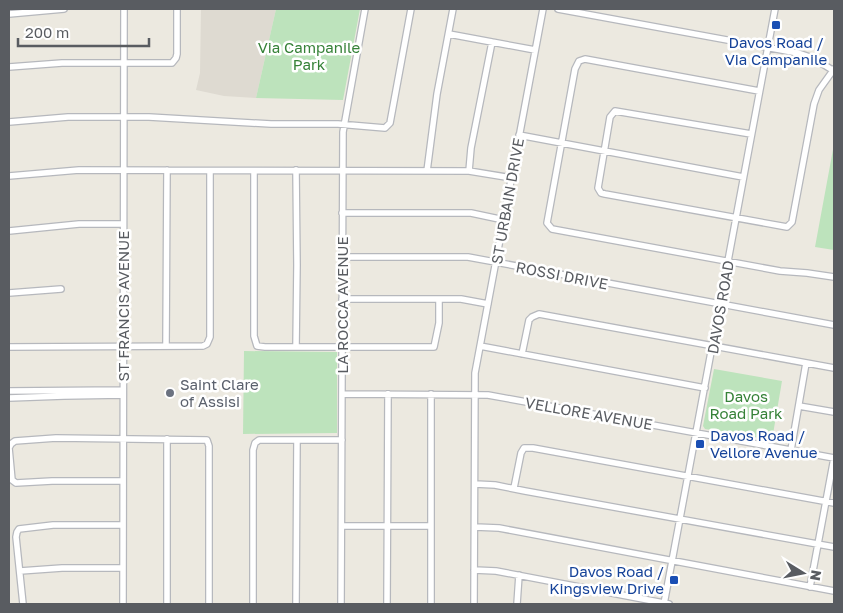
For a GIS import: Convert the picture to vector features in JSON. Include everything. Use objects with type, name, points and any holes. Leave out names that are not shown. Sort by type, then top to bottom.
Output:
[{"type":"street","points":[[9,14],[64,9]]},
{"type":"street","name":"ST FRANCIS AVENUE","points":[[122,604],[124,9]]},
{"type":"street","points":[[9,67],[51,63],[167,63],[174,61],[177,54],[177,9]]},
{"type":"street","name":"LA ROCCA AVENUE","points":[[341,604],[342,171],[344,125],[365,9]]},
{"type":"street","points":[[9,122],[68,117],[180,117],[271,124],[344,125],[385,128],[390,123],[411,9]]},
{"type":"street","points":[[427,171],[437,94],[453,9]]},
{"type":"street","name":"ST URBAIN DRIVE","points":[[474,604],[475,374],[543,9]]},
{"type":"street","points":[[558,9],[572,10],[808,56],[834,70],[820,90],[814,104],[792,222],[787,227],[601,193],[598,183],[610,117],[612,113],[618,110],[751,134]]},
{"type":"street","name":"DAVOS ROAD","points":[[666,604],[672,561],[775,9]]},
{"type":"street","points":[[449,34],[535,50]]},
{"type":"street","points":[[469,171],[471,148],[492,42]]},
{"type":"street","points":[[759,91],[582,59],[576,63],[547,219],[548,226],[552,229],[728,262],[789,273],[807,273],[834,278]]},
{"type":"street","points":[[519,135],[743,177]]},
{"type":"street","points":[[166,346],[167,170]]},
{"type":"street","points":[[9,176],[68,171],[296,170],[469,171],[512,178]]},
{"type":"street","points":[[296,170],[296,347]]},
{"type":"street","points":[[9,347],[203,346],[209,342],[210,171]]},
{"type":"street","points":[[254,171],[254,341],[260,347],[434,346],[440,324],[440,299]]},
{"type":"street","points":[[342,213],[471,213],[504,220]]},
{"type":"street","points":[[9,231],[79,224],[123,224]]},
{"type":"street","name":"ROSSI DRIVE","points":[[342,257],[456,257],[496,262],[834,325]]},
{"type":"street","points":[[9,293],[61,289]]},
{"type":"street","points":[[342,299],[440,299],[488,304]]},
{"type":"street","points":[[522,354],[529,320],[539,314],[834,368]]},
{"type":"street","points":[[480,346],[704,388]]},
{"type":"street","points":[[790,450],[806,363]]},
{"type":"street","points":[[9,392],[123,392]]},
{"type":"street","points":[[9,398],[123,392]]},
{"type":"street","name":"VELLORE AVENUE","points":[[342,394],[488,395],[834,458]]},
{"type":"street","points":[[387,604],[388,394]]},
{"type":"street","points":[[431,394],[431,604]]},
{"type":"street","points":[[799,406],[834,412]]},
{"type":"street","points":[[123,481],[16,483],[12,480],[9,448],[15,442],[38,439],[206,440],[210,446],[209,604]]},
{"type":"street","points":[[167,439],[167,604]]},
{"type":"street","points":[[253,604],[253,450],[255,443],[259,440],[342,440]]},
{"type":"street","points":[[296,604],[297,440]]},
{"type":"street","points":[[514,488],[521,453],[524,448],[533,448],[834,503]]},
{"type":"street","points":[[810,587],[834,458]]},
{"type":"street","points":[[475,484],[514,488],[834,547]]},
{"type":"street","points":[[23,604],[16,537],[19,529],[54,525],[123,526]]},
{"type":"street","points":[[342,526],[431,526]]},
{"type":"street","points":[[475,527],[499,528],[834,591]]},
{"type":"street","points":[[20,571],[62,568],[123,568]]},
{"type":"street","points":[[474,570],[492,570],[666,604]]},
{"type":"street","points":[[517,604],[519,575]]},
{"type":"shaded area","points":[[201,9],[276,9],[256,98],[224,96],[196,90],[200,73]]},
{"type":"green space","name":"Via Campanile Park","points":[[276,9],[360,9],[343,100],[256,98]]},
{"type":"green space","points":[[834,144],[834,250],[815,247]]},
{"type":"green space","points":[[244,351],[337,352],[337,433],[243,434]]},
{"type":"green space","name":"Davos Road Park","points":[[714,369],[782,381],[772,440],[705,429],[703,426]]},
{"type":"place","name":"Davos Road / Via Campanile","points":[[776,25]]},
{"type":"place","name":"Saint Clare of Assisi","points":[[170,393]]},
{"type":"place","name":"Davos Road / Vellore Avenue","points":[[700,444]]},
{"type":"place","name":"Davos Road / Kingsview Drive","points":[[674,580]]}]
